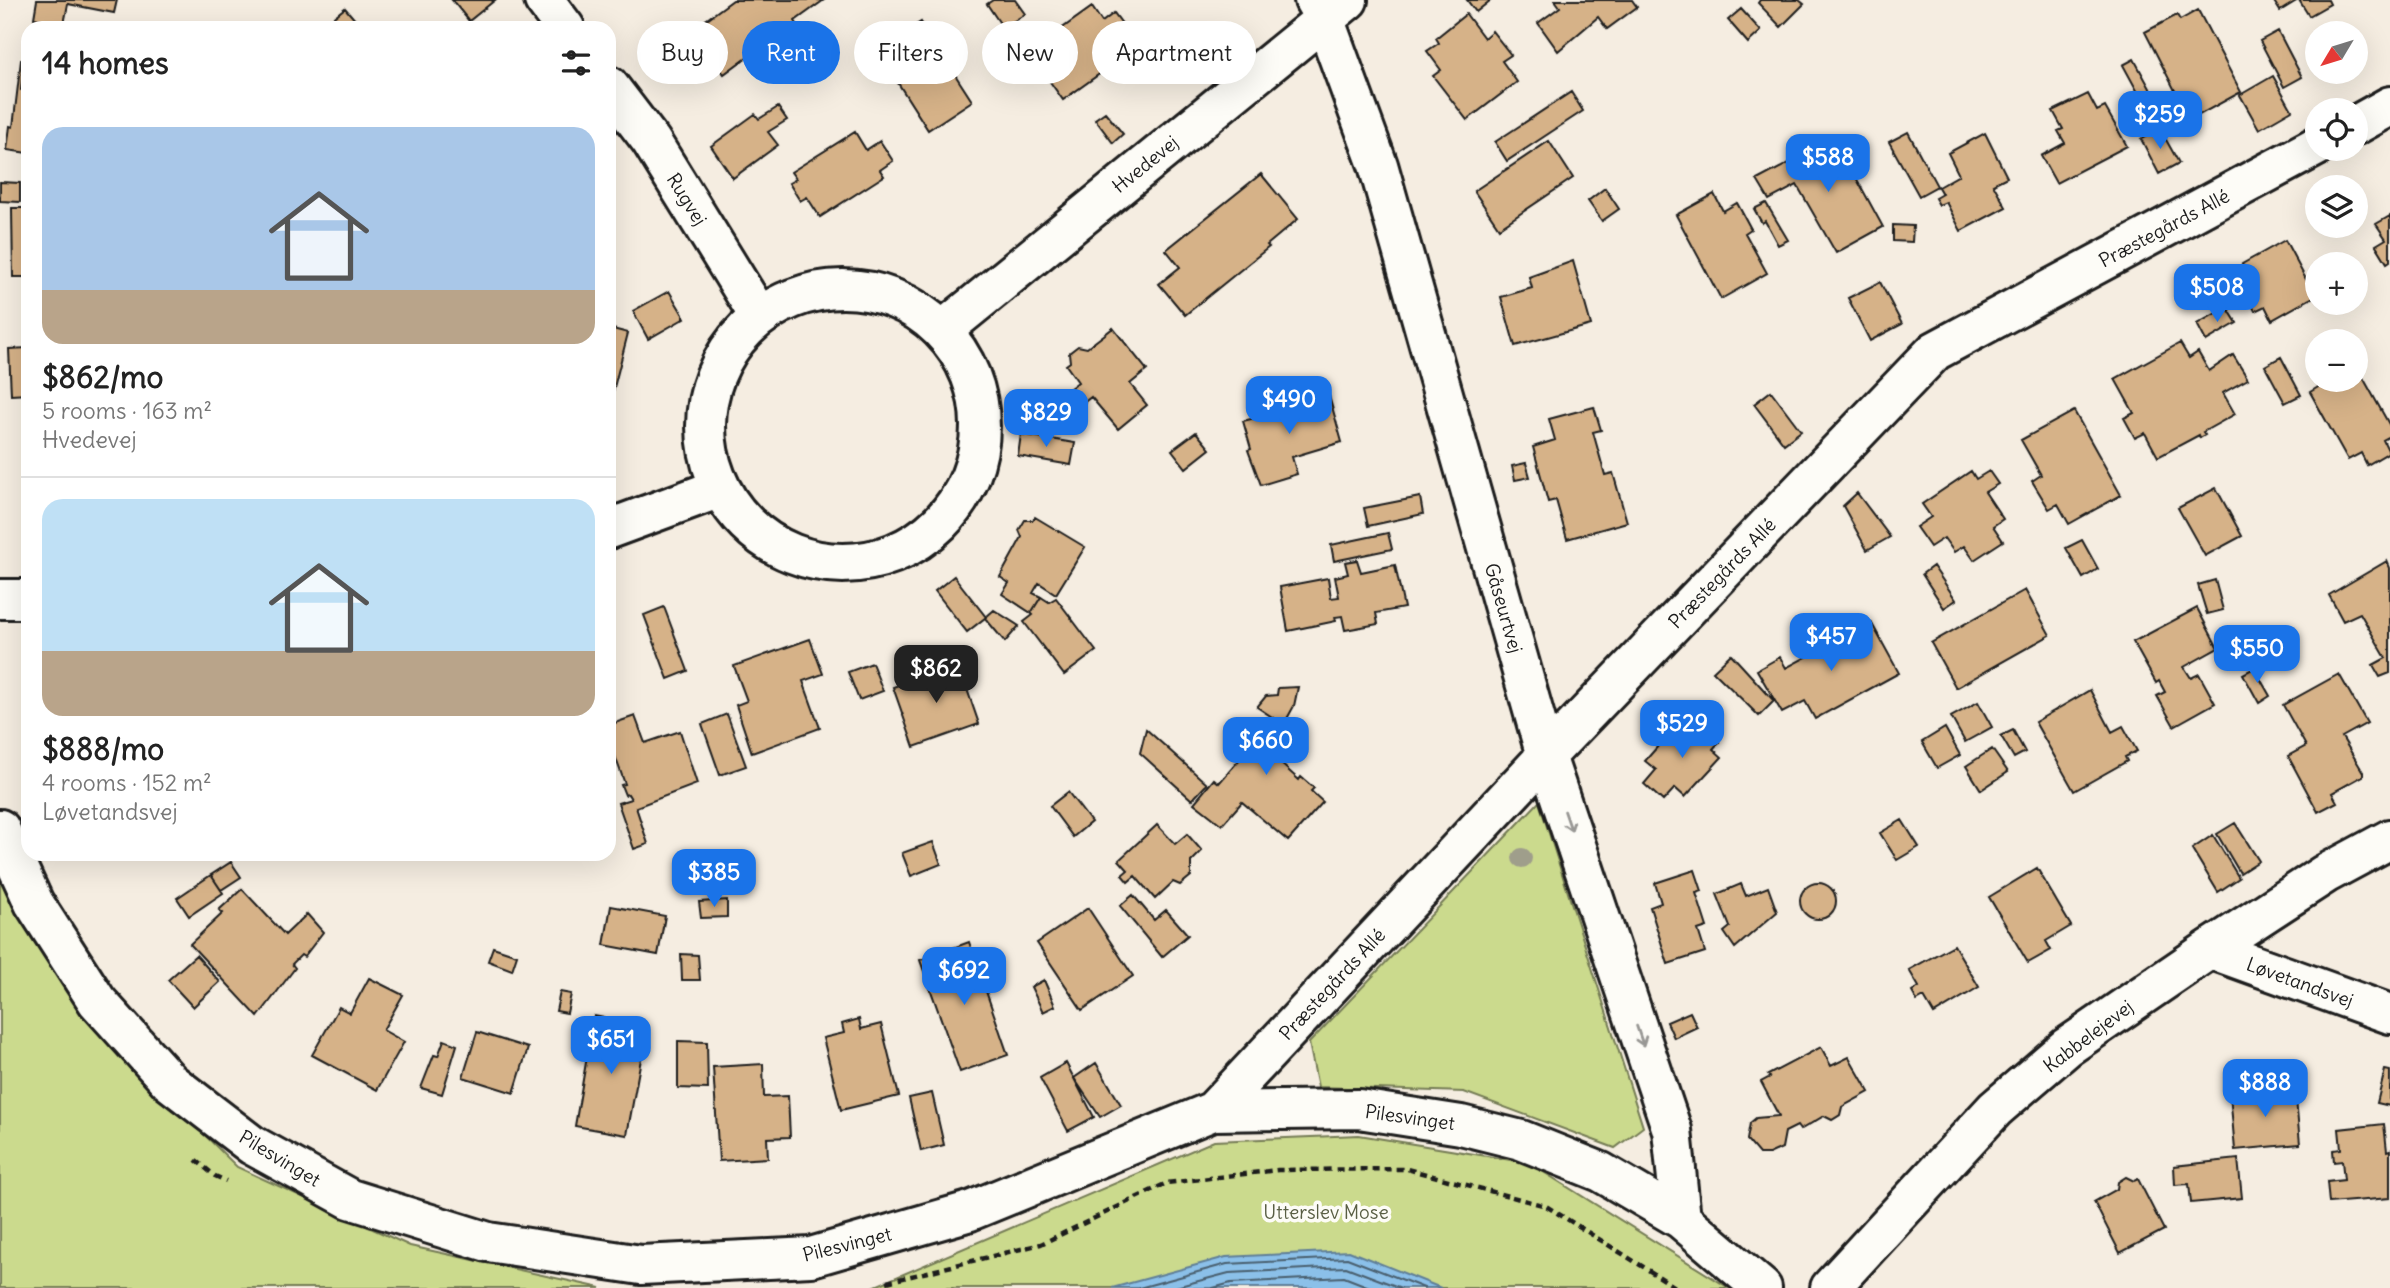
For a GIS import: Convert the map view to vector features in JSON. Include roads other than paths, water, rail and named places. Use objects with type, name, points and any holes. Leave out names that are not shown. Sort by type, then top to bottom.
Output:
[{"type":"street","points":[[544,0],[560,21]]},
{"type":"street","name":"Hvedevej","points":[[943,330],[1329,6]]},
{"type":"street","name":"Gåseurtvej","points":[[1329,6],[1378,165],[1546,756],[1672,1130],[1681,1219]]},
{"type":"street","name":"Rugvej","points":[[616,95],[651,141],[759,316]]},
{"type":"street","points":[[2368,118],[2390,106]]},
{"type":"street","name":"Præstegårds Allé","points":[[1213,1111],[1546,756],[1935,351],[2305,152]]},
{"type":"street","points":[[853,288],[901,301],[943,330],[971,374],[982,425],[971,477],[943,522],[901,552],[849,564],[797,556],[752,530],[720,488],[706,442],[708,395],[727,351],[759,316],[803,293],[853,288]]},
{"type":"street","points":[[616,526],[720,488]]},
{"type":"street","points":[[0,599],[21,600]]},
{"type":"street","name":"Pilesvinget","points":[[0,829],[34,903],[97,1001],[170,1082],[252,1145],[350,1199],[488,1242],[641,1265],[811,1256],[970,1211],[1213,1111],[1359,1109],[1461,1125],[1521,1140],[1601,1172],[1681,1219],[1762,1288]]},
{"type":"street","name":"Kabbelejevej","points":[[1830,1288],[1995,1109],[2067,1047],[2325,874],[2390,839]]},
{"type":"street","name":"Løvetandsvej","points":[[2210,949],[2390,1014]]},
{"type":"water","points":[[1349,1251],[1441,1288],[1112,1288],[1226,1257]]},
{"type":"park label","name":"Utterslev Mose","points":[[1326,1212]]}]
